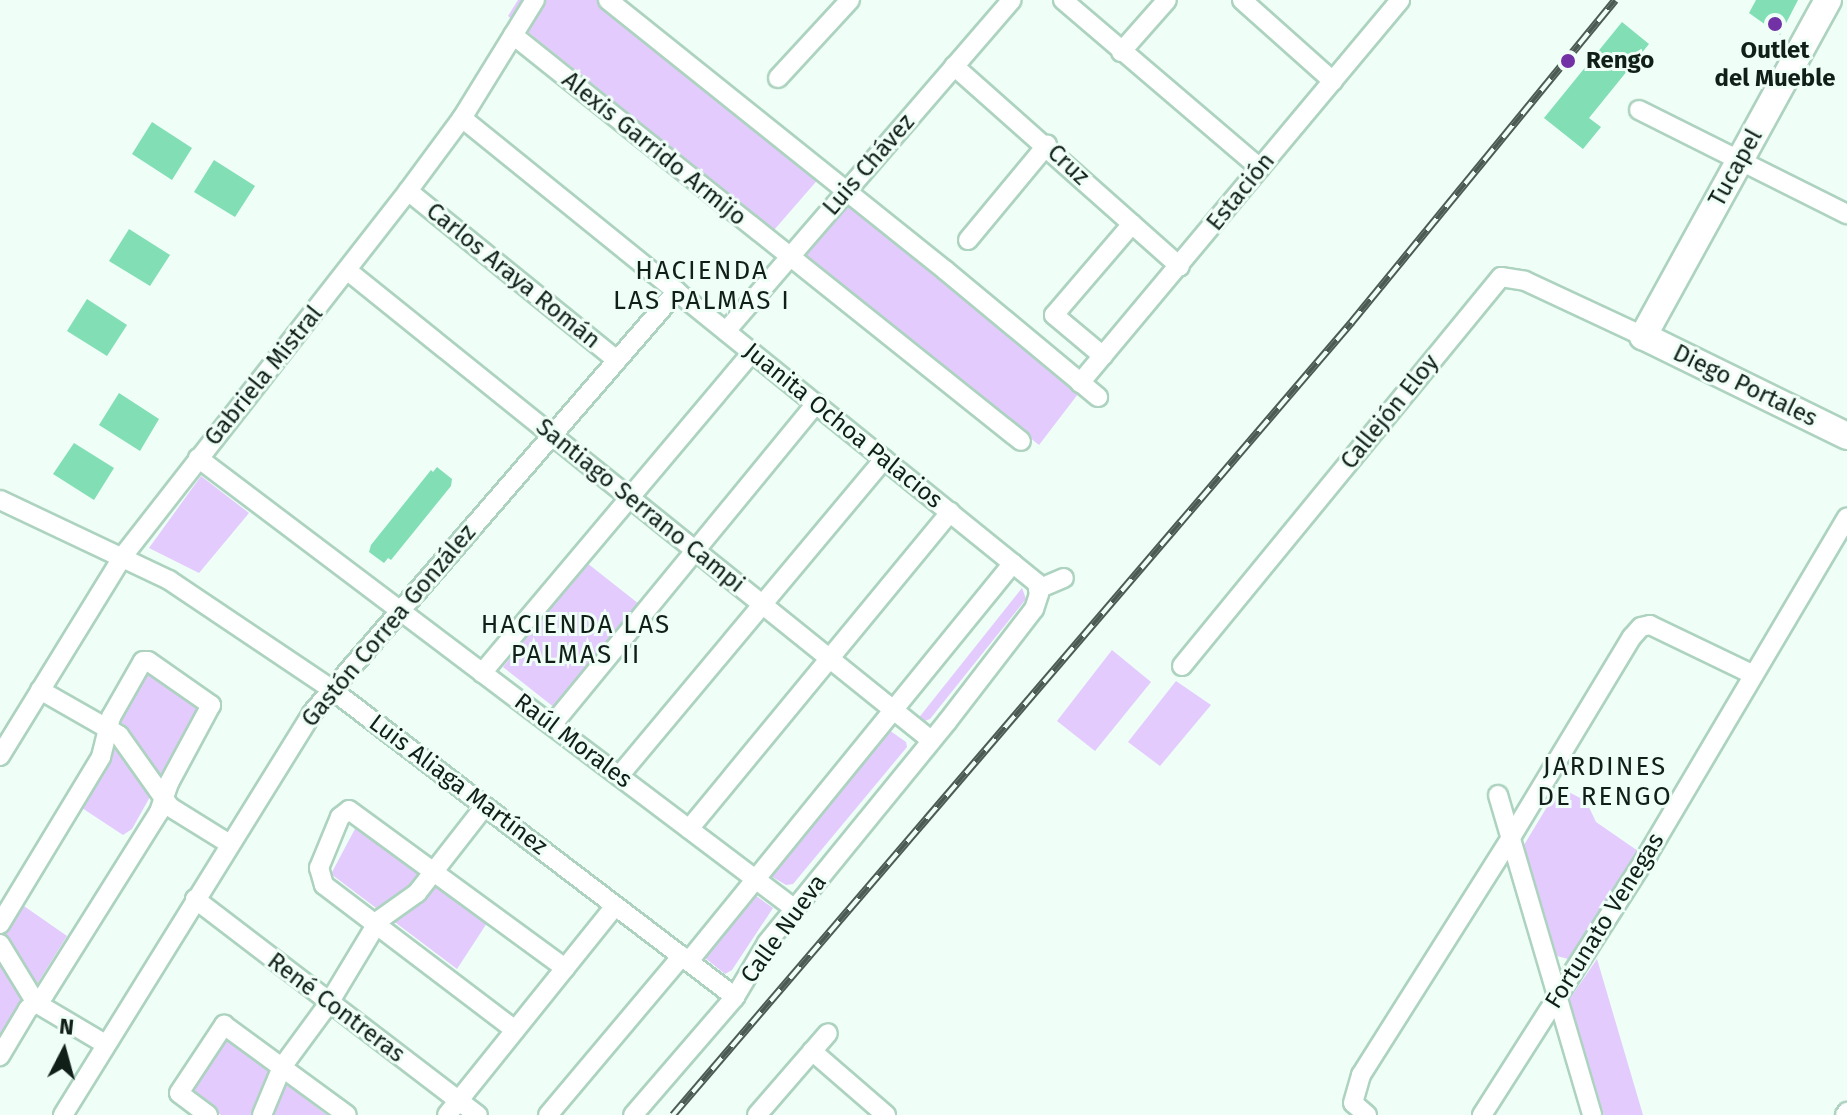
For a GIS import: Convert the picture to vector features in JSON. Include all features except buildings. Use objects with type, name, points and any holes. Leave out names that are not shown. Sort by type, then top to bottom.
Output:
[{"type":"street","name":"Gabriela Mistral","points":[[0,756],[123,556],[408,191],[462,118],[535,0]]},
{"type":"street","points":[[608,0],[1098,397]]},
{"type":"street","points":[[778,78],[850,0]]},
{"type":"street","name":"Luis Chávez","points":[[726,331],[1012,0]]},
{"type":"street","points":[[1063,0],[1260,168]]},
{"type":"street","points":[[1121,52],[1167,0]]},
{"type":"street","points":[[1242,0],[1333,81]]},
{"type":"street","name":"Estación","points":[[1080,383],[1400,0]]},
{"type":"street","name":"Tucapel","points":[[1643,336],[1828,0]]},
{"type":"street","name":"Alexis Garrido Armijo","points":[[513,35],[789,259],[1021,441]]},
{"type":"street","name":"Cruz","points":[[954,66],[1047,145],[1180,267]]},
{"type":"street","points":[[1639,110],[1847,214]]},
{"type":"street","name":"Juanita Ochoa Palacios","points":[[462,118],[1013,563],[1037,586]]},
{"type":"street","points":[[968,240],[1047,145]]},
{"type":"street","name":"Carlos Araya Román","points":[[408,191],[617,360]]},
{"type":"street","points":[[1103,356],[1054,315],[1132,224]]},
{"type":"street","name":"Santiago Serrano Campi","points":[[348,271],[931,740]]},
{"type":"street","name":"Callejón Eloy","points":[[1182,666],[1501,277],[1525,281],[1643,336]]},
{"type":"street","name":"Gastón Correa González","points":[[65,1114],[228,843],[331,689],[677,291]]},
{"type":"street","name":"Diego Portales","points":[[1643,336],[1847,436]]},
{"type":"street","points":[[482,673],[752,352]]},
{"type":"street","points":[[552,725],[816,404]]},
{"type":"street","name":"Raúl Morales","points":[[198,458],[795,909]]},
{"type":"street","points":[[619,776],[760,603],[884,459]]},
{"type":"street","name":"Luis Aliaga Martínez","points":[[0,500],[169,580],[331,689],[735,997]]},
{"type":"street","points":[[689,829],[950,512]]},
{"type":"street","name":"Fortunato Venegas","points":[[1482,1115],[1559,997],[1847,518]]},
{"type":"street","points":[[548,1115],[756,879],[1013,563]]},
{"type":"street","points":[[1037,586],[1064,578]]},
{"type":"street","name":"Calle Nueva","points":[[633,1115],[735,997],[767,943],[1034,609],[1037,586]]},
{"type":"street","points":[[1367,1115],[1353,1103],[1361,1075],[1510,839],[1632,637],[1641,627],[1650,625],[1754,675]]},
{"type":"street","points":[[0,924],[101,757],[107,729],[143,661],[148,661],[211,705],[162,799],[159,812],[0,1056]]},
{"type":"street","points":[[40,690],[119,735],[162,799],[228,843]]},
{"type":"street","points":[[0,719],[16,729]]},
{"type":"street","points":[[1498,795],[1592,1115]]},
{"type":"street","points":[[262,1115],[282,1067],[329,1003],[376,925],[417,893],[485,806]]},
{"type":"street","points":[[515,1030],[324,885],[319,868],[340,817],[349,810],[565,968]]},
{"type":"street","name":"René Contreras","points":[[195,899],[329,1003],[453,1108],[478,1115]]},
{"type":"street","points":[[453,1108],[615,906]]},
{"type":"street","points":[[0,944],[36,1003],[105,1044]]},
{"type":"street","points":[[208,1115],[179,1093],[224,1025],[347,1115]]},
{"type":"street","points":[[757,1115],[828,1033]]},
{"type":"street","points":[[812,1051],[886,1115]]},
{"type":"shaded area","points":[[518,0],[598,0],[821,176],[774,230],[508,16]]},
{"type":"shaded area","points":[[832,192],[1078,394],[1039,445],[788,242]]},
{"type":"shaded area","points":[[201,476],[249,513],[199,573],[149,548]]},
{"type":"shaded area","points":[[587,563],[639,604],[555,708],[503,667]]},
{"type":"shaded area","points":[[1022,588],[1026,599],[930,719],[917,720]]},
{"type":"shaded area","points":[[1112,650],[1151,682],[1095,751],[1057,721]]},
{"type":"shaded area","points":[[153,667],[199,701],[198,711],[132,829],[123,835],[82,808],[113,753],[112,729],[143,671]]},
{"type":"shaded area","points":[[1176,681],[1211,705],[1160,766],[1128,742]]},
{"type":"shaded area","points":[[889,730],[906,742],[907,747],[793,884],[786,885],[769,875]]},
{"type":"shaded area","points":[[1559,787],[1586,801],[1596,822],[1638,851],[1568,959],[1557,956],[1524,845]]},
{"type":"shaded area","points":[[356,827],[487,923],[457,969],[331,874]]},
{"type":"shaded area","points":[[752,893],[773,908],[732,970],[725,974],[705,958],[704,952]]},
{"type":"shaded area","points":[[21,904],[67,936],[0,1044],[0,939]]},
{"type":"shaded area","points":[[1597,959],[1643,1115],[1604,1115],[1569,1000]]},
{"type":"shaded area","points":[[224,1037],[327,1115],[221,1115],[187,1089]]},
{"type":"railway","points":[[673,1115],[1351,323],[1615,0]]},
{"type":"place","name":"Outlet del Mueble","points":[[1775,24]]},
{"type":"place","name":"Rengo","points":[[1568,61]]},
{"type":"district","name":"HACIENDA LAS PALMAS I","points":[[702,286]]},
{"type":"district","name":"HACIENDA LAS PALMAS II","points":[[576,640]]},
{"type":"district","name":"JARDINES DE RENGO","points":[[1605,782]]}]
